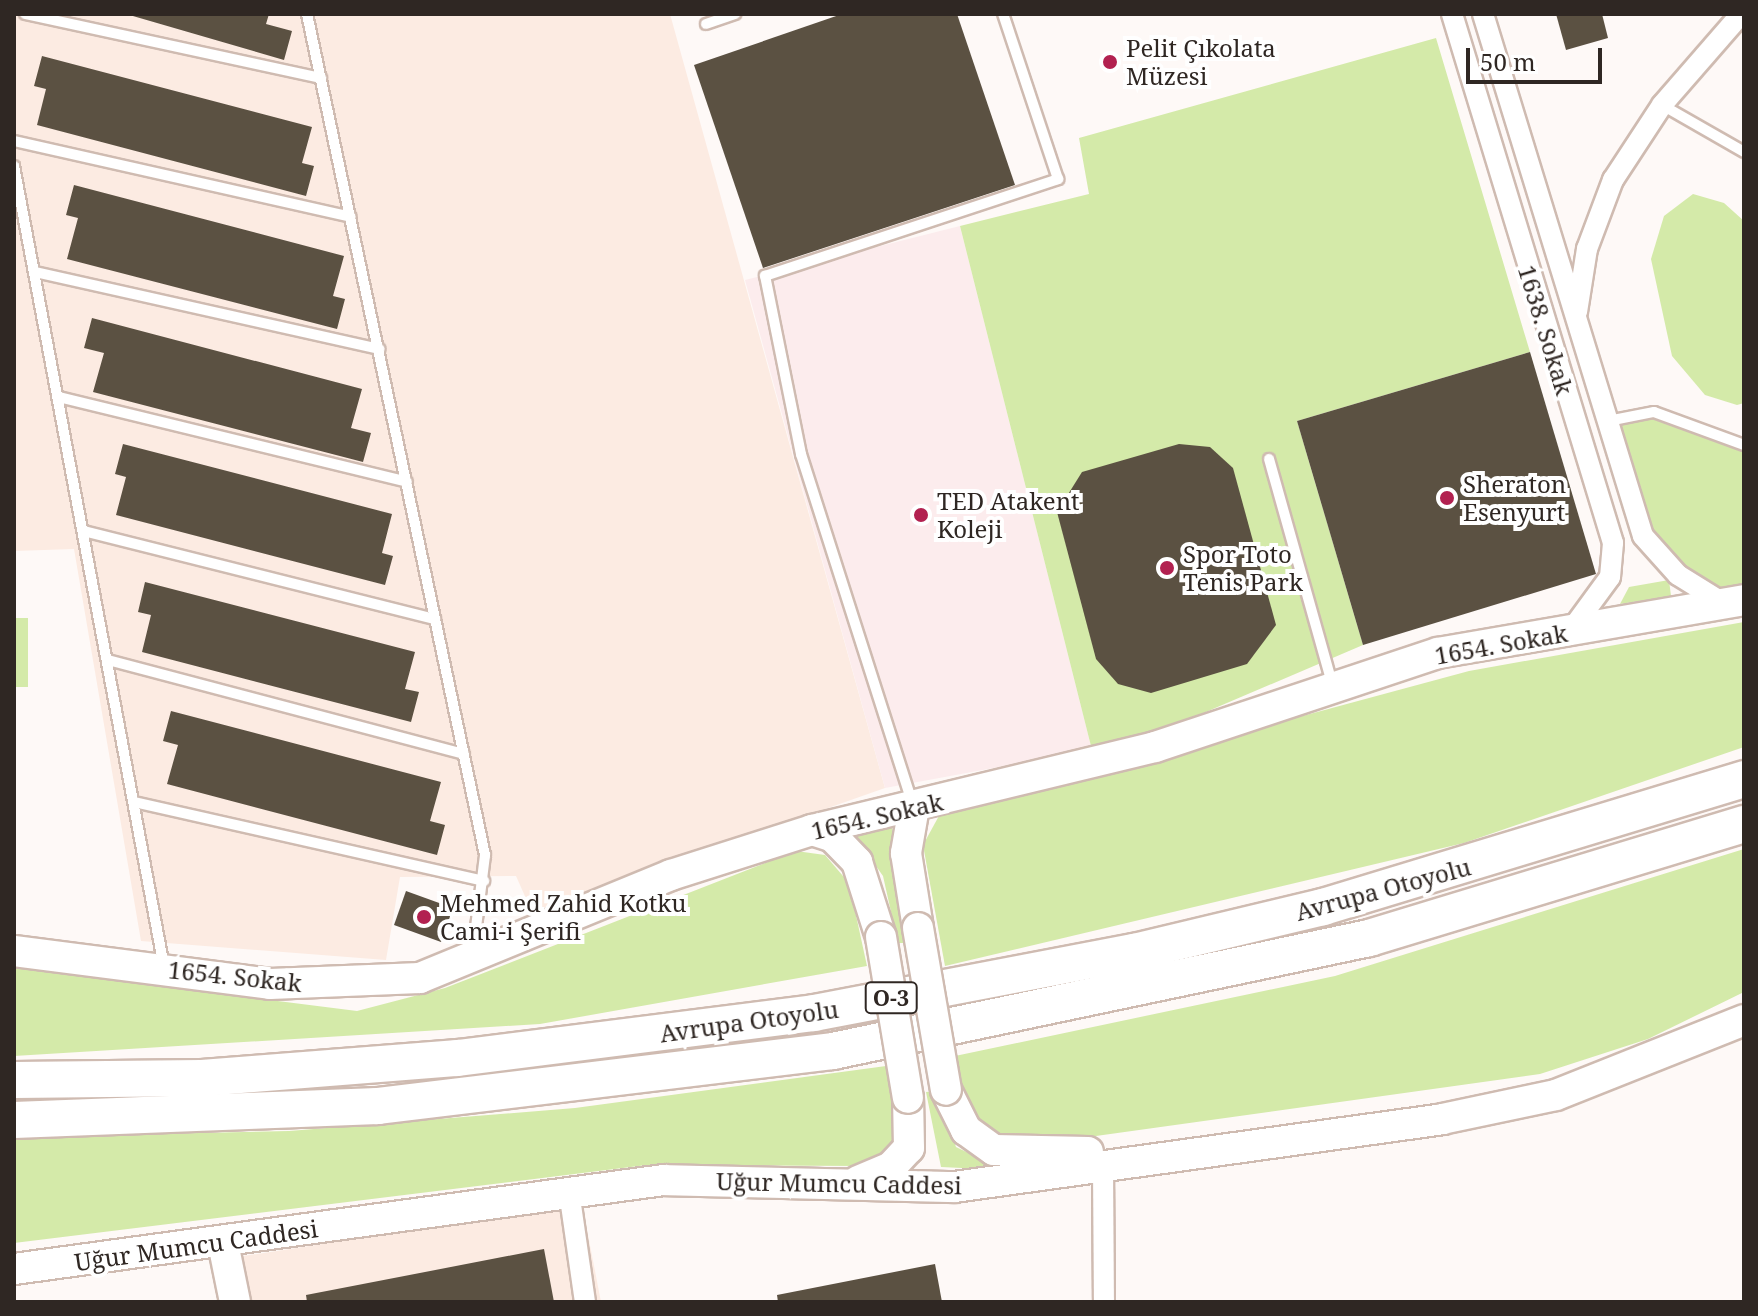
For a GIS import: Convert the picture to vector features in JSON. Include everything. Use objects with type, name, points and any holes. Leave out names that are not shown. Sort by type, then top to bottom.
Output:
[{"type":"highway","name":"Avrupa Otoyolu","points":[[14,1080],[202,1078],[400,1063],[814,1013],[1134,952],[1323,907],[1744,779]]},
{"type":"highway","name":"Avrupa Otoyolu","points":[[14,1120],[378,1106],[833,1051],[1369,938],[1744,824]]},
{"type":"main road","name":"1654. Sokak","points":[[14,951],[270,984],[376,984],[471,961],[671,875],[812,830],[1155,747],[1333,685],[1438,653],[1735,602]]},
{"type":"main road","points":[[914,807],[906,853],[918,928],[946,1090],[966,1130],[994,1150],[1193,1150]]},
{"type":"main road","points":[[812,830],[830,835],[857,862],[881,937],[908,1098],[906,1152],[885,1170],[845,1185]]},
{"type":"main road","name":"Uğur Mumcu Caddesi","points":[[14,1269],[223,1243],[569,1191],[664,1180],[954,1187],[1103,1167],[1193,1150],[1442,1119],[1556,1095],[1744,1020]]},
{"type":"main road","points":[[223,1243],[235,1302]]},
{"type":"street","name":"1638. Sokak","points":[[1452,14],[1613,543],[1610,577],[1567,633]]},
{"type":"street","name":"1638. Sokak","points":[[1483,14],[1576,320],[1650,547],[1735,602]]},
{"type":"street","points":[[1576,320],[1603,203],[1662,105],[1741,14]]},
{"type":"street","points":[[1103,1167],[1104,1302]]},
{"type":"street","points":[[569,1191],[585,1302]]},
{"type":"lane","points":[[25,14],[321,78]]},
{"type":"lane","points":[[307,14],[464,754],[484,881],[471,961]]},
{"type":"lane","points":[[706,24],[735,14]]},
{"type":"lane","points":[[914,807],[801,454],[765,276],[1058,179],[1003,14]]},
{"type":"lane","points":[[1662,105],[1744,152]]},
{"type":"lane","points":[[14,141],[351,217]]},
{"type":"lane","points":[[14,166],[165,969]]},
{"type":"lane","points":[[35,272],[379,349]]},
{"type":"lane","points":[[59,397],[407,482]]},
{"type":"lane","points":[[1608,421],[1654,412],[1744,445]]},
{"type":"lane","points":[[1269,459],[1333,685]]},
{"type":"lane","points":[[84,531],[435,619]]},
{"type":"lane","points":[[108,660],[464,754]]},
{"type":"lane","points":[[134,802],[484,881]]},
{"type":"shaded area","points":[[14,14],[670,14],[885,788],[532,912],[516,876],[400,877],[386,960],[141,941],[74,549],[14,551]]},
{"type":"shaded area","name":"TED Atakent Koleji","points":[[960,226],[1092,750],[885,788],[745,280]]},
{"type":"shaded area","points":[[582,1204],[601,1302],[245,1302],[237,1257]]},
{"type":"green space","points":[[1436,38],[1530,352],[1297,421],[1363,645],[1166,729],[1092,750],[960,226],[1089,194],[1079,138]]},
{"type":"green space","points":[[1693,194],[1724,203],[1744,221],[1744,403],[1737,405],[1705,395],[1672,356],[1651,259],[1664,216]]},
{"type":"green space","points":[[1645,412],[1744,445],[1744,584],[1704,593],[1656,555],[1608,421]]},
{"type":"green space","points":[[1669,580],[1671,596],[1620,604],[1629,587]]},
{"type":"green space","points":[[14,618],[28,618],[28,687],[14,687]]},
{"type":"green space","points":[[1744,622],[1744,747],[1464,843],[945,966],[923,845],[940,814],[1469,671]]},
{"type":"green space","points":[[892,823],[895,861],[910,943],[898,943],[883,876],[852,832]]},
{"type":"green space","points":[[1744,849],[1744,992],[1648,1039],[1540,1074],[1060,1141],[1009,1141],[978,1129],[961,1100],[955,1056],[1335,976]]},
{"type":"green space","points":[[796,851],[825,855],[849,883],[867,966],[540,1024],[14,1056],[14,968],[357,1011],[445,988]]},
{"type":"green space","points":[[886,1066],[902,1117],[896,1150],[858,1166],[647,1165],[14,1243],[14,1137],[289,1131],[575,1108]]},
{"type":"green space","points":[[936,1091],[956,1147],[1004,1170],[941,1167],[926,1092]]},
{"type":"building","points":[[126,14],[269,14],[266,24],[292,31],[284,60]]},
{"type":"building","points":[[842,14],[957,14],[1015,185],[763,268],[694,65]]},
{"type":"building","points":[[1556,14],[1602,14],[1608,38],[1566,50]]},
{"type":"building","points":[[42,56],[312,127],[302,163],[314,166],[306,196],[37,125],[46,89],[34,86]]},
{"type":"building","points":[[74,185],[344,256],[333,296],[345,299],[337,329],[67,259],[78,218],[66,215]]},
{"type":"building","points":[[92,318],[362,389],[351,428],[371,433],[363,462],[93,392],[104,353],[84,348]]},
{"type":"building","name":"Sheraton Esenyurt","points":[[1530,352],[1596,574],[1363,645],[1297,421]]},
{"type":"building","points":[[123,444],[392,514],[382,553],[393,556],[385,585],[116,515],[126,477],[115,474]]},
{"type":"building","name":"Spor Toto Tenis Park","points":[[1179,444],[1210,447],[1233,468],[1276,625],[1247,664],[1151,693],[1118,684],[1096,659],[1057,512],[1082,472]]},
{"type":"building","points":[[145,582],[415,652],[405,689],[419,692],[411,722],[142,652],[151,615],[138,612]]},
{"type":"building","points":[[171,711],[441,782],[430,821],[445,825],[437,855],[167,784],[178,745],[163,741]]},
{"type":"building","name":"Mehmed Zahid Kotku Cami-i Şerifi","points":[[406,891],[453,908],[441,942],[394,925]]},
{"type":"building","points":[[544,1249],[554,1302],[307,1302],[306,1295]]},
{"type":"building","points":[[935,1264],[942,1302],[778,1302],[777,1295]]},
{"type":"place","name":"Pelit Çıkolata Müzesi","points":[[1110,62]]},
{"type":"place","name":"Sheraton Esenyurt","points":[[1447,498]]},
{"type":"place","name":"TED Atakent Koleji","points":[[921,515]]},
{"type":"place","name":"Spor Toto Tenis Park","points":[[1167,568]]},
{"type":"place","name":"Mehmed Zahid Kotku Cami-i Şerifi","points":[[424,917]]}]
